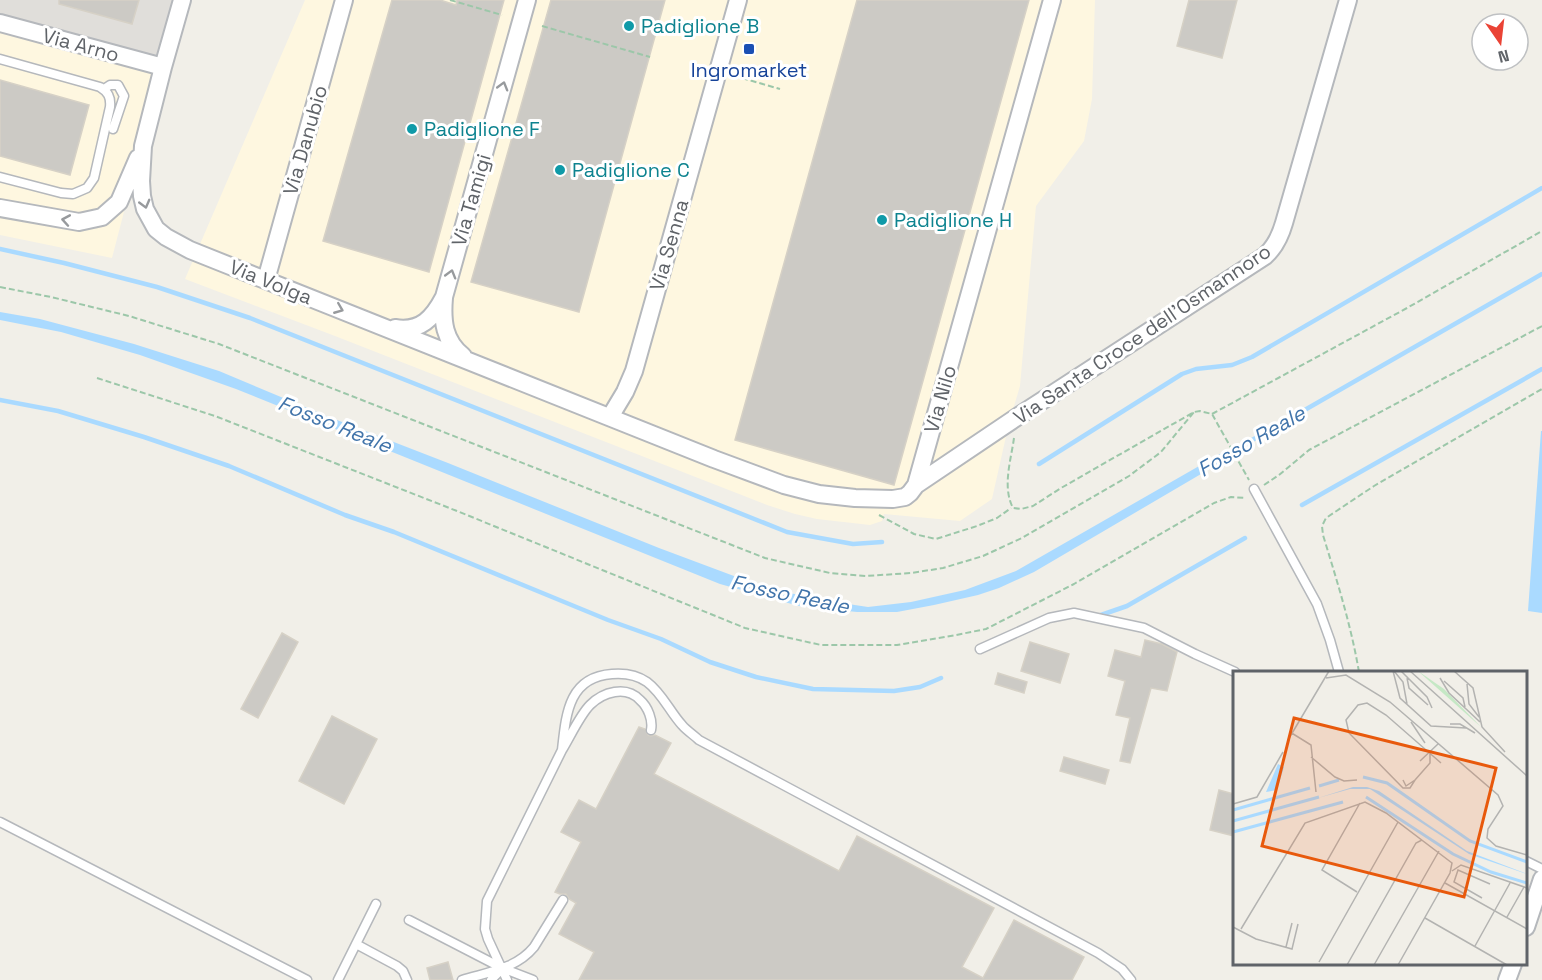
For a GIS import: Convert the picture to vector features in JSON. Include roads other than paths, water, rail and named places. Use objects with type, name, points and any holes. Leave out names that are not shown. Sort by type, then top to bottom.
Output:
[{"type":"street","name":"Via Volga","points":[[182,0],[144,146],[142,196],[156,229],[190,250],[610,417]]},
{"type":"street","name":"Via Danubio","points":[[266,280],[344,0]]},
{"type":"street","name":"Via Tamigi","points":[[382,326],[410,329],[420,326],[436,313],[444,297],[527,0]]},
{"type":"street","name":"Via Senna","points":[[610,417],[634,371],[738,0]]},
{"type":"street","name":"Via Nilo","points":[[916,485],[1052,0]]},
{"type":"street","name":"Via Santa Croce dell'Osmannoro","points":[[916,485],[1265,256],[1276,245],[1348,0]]},
{"type":"street","name":"Via Arno","points":[[0,23],[163,67]]},
{"type":"street","points":[[0,208],[79,222],[102,217],[119,202],[144,146]]},
{"type":"street","name":"Via Tamigi","points":[[444,297],[443,314],[447,338],[452,346],[468,360]]},
{"type":"street","points":[[610,417],[784,485],[819,494],[893,499],[910,493],[916,485]]},
{"type":"street","points":[[1527,924],[1542,879]]},
{"type":"street","points":[[1507,980],[1512,965]]},
{"type":"lane","points":[[0,59],[100,87],[111,100],[94,178],[87,188],[73,194],[61,193],[0,177]]},
{"type":"lane","points":[[104,89],[110,85],[118,85],[124,96],[113,129]]},
{"type":"lane","points":[[1256,492],[1317,604],[1339,671]]},
{"type":"lane","points":[[980,649],[1049,618],[1074,613],[1144,628],[1233,671]]},
{"type":"lane","points":[[562,750],[568,706],[582,685],[609,674],[634,675],[646,681],[657,691],[683,726],[699,740],[1098,953],[1122,969],[1131,980]]},
{"type":"lane","points":[[507,980],[485,929],[487,901],[562,750],[590,705],[616,691],[631,693],[641,700],[651,720],[651,730]]},
{"type":"lane","points":[[0,822],[307,980]]},
{"type":"lane","points":[[1527,862],[1542,869]]},
{"type":"lane","points":[[462,980],[511,966],[528,954],[563,900]]},
{"type":"lane","points":[[338,980],[376,904]]},
{"type":"lane","points":[[409,920],[502,968],[533,980]]},
{"type":"lane","points":[[356,944],[397,966],[403,971],[407,980]]},
{"type":"lane","points":[[491,980],[502,968]]},
{"type":"water","points":[[0,312],[40,319],[134,344],[219,371],[659,548],[769,589],[868,607],[911,602],[965,590],[1016,571],[1227,450],[1230,457],[1034,572],[999,588],[978,595],[897,612],[857,612],[799,606],[720,584],[236,389],[140,355],[61,332],[0,320]]},
{"type":"water","points":[[1542,431],[1542,613],[1528,611]]},
{"type":"waterway","points":[[1039,464],[1182,374],[1196,369],[1232,365],[1252,357],[1542,188]]},
{"type":"waterway","points":[[0,249],[157,287],[250,318],[787,532],[853,544],[882,542]]},
{"type":"waterway","name":"Fosso Reale","points":[[1226,455],[1542,274]]},
{"type":"waterway","points":[[1302,505],[1542,369]]},
{"type":"waterway","points":[[0,400],[58,411],[229,466],[345,515],[394,532],[608,620],[661,639],[710,662],[756,677],[813,689],[894,691],[920,687],[941,678]]},
{"type":"waterway","points":[[1101,615],[1127,606],[1245,538]]},
{"type":"place","name":"Padiglione B","points":[[629,26]]},
{"type":"place","name":"Ingromarket","points":[[749,49]]},
{"type":"place","name":"Padiglione F","points":[[412,129]]},
{"type":"place","name":"Padiglione C","points":[[560,170]]},
{"type":"place","name":"Padiglione H","points":[[882,220]]}]
